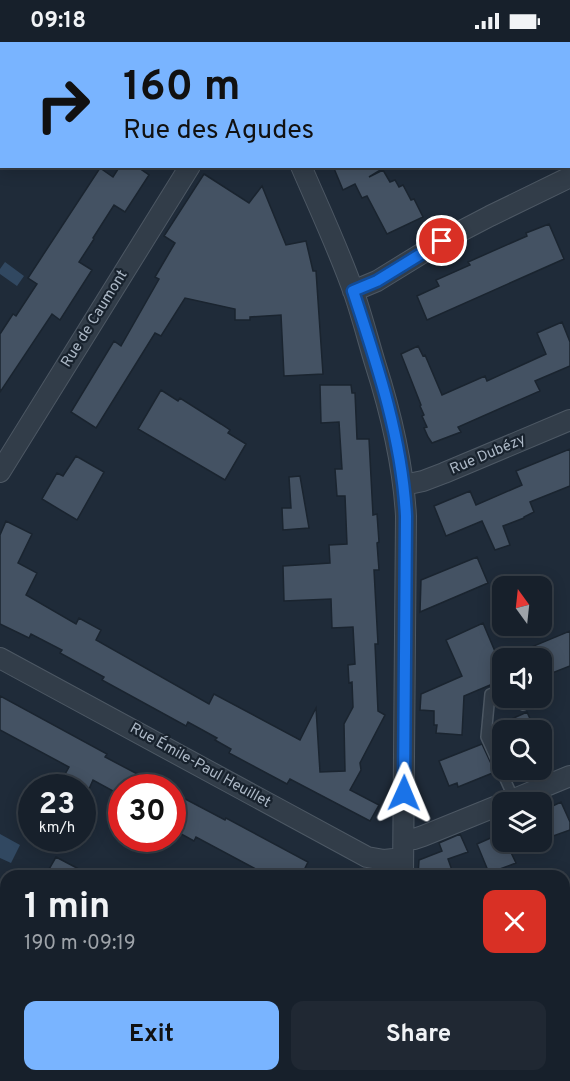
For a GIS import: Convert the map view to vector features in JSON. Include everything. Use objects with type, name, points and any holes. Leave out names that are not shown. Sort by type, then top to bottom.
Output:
[{"type":"street","name":"Rue de Caumont","points":[[0,472],[189,168]]},
{"type":"street","points":[[302,168],[353,291],[387,401],[400,456],[406,528],[403,858]]},
{"type":"street","points":[[353,291],[377,281],[442,241],[570,177]]},
{"type":"street","name":"Rue Dubézy","points":[[404,484],[423,481],[444,473],[570,420]]},
{"type":"street","name":"Rue Émile-Paul Heuillet","points":[[0,658],[367,857],[384,860],[403,858],[414,839],[492,808]]},
{"type":"street","name":"Rue Émile-Paul Heuillet","points":[[532,792],[570,776]]},
{"type":"lane","points":[[492,693],[490,694],[486,737],[505,792]]},
{"type":"water","points":[[5,262],[24,276],[17,286],[0,274],[0,269]]},
{"type":"water","points":[[0,834],[18,844],[18,849],[11,863],[0,858]]},
{"type":"building","points":[[100,168],[113,177],[119,168],[139,168],[149,175],[125,212],[114,205],[79,262],[92,270],[60,320],[52,314],[0,392],[0,334],[13,314],[16,316],[37,284],[28,278]]},
{"type":"building","points":[[334,168],[384,168],[369,177],[383,170],[390,182],[395,180],[399,187],[403,185],[411,200],[414,199],[423,217],[387,234],[367,196],[362,198],[355,184],[343,190]]},
{"type":"building","points":[[204,174],[249,203],[262,186],[286,245],[306,241],[313,271],[316,271],[323,374],[284,376],[281,315],[235,320],[235,309],[185,298],[161,336],[155,333],[96,428],[71,412],[114,341],[121,346],[159,279],[155,277],[175,243],[164,236]]},
{"type":"building","points":[[549,224],[564,259],[427,320],[417,296],[439,286],[436,280],[470,265],[468,262],[527,236],[526,233]]},
{"type":"building","points":[[562,322],[570,342],[570,366],[535,381],[540,391],[458,427],[461,432],[432,443],[424,428],[427,427],[422,416],[424,415],[421,405],[401,354],[418,346],[423,356],[425,355],[442,395],[485,376],[487,381],[546,354],[537,333]]},
{"type":"building","points":[[320,385],[351,385],[352,393],[355,393],[357,439],[369,439],[373,515],[377,514],[379,542],[377,543],[379,570],[374,570],[378,644],[375,644],[378,711],[385,715],[360,763],[361,770],[350,790],[379,805],[370,821],[290,779],[287,784],[229,753],[231,749],[215,740],[217,738],[188,722],[186,726],[102,680],[104,677],[60,653],[62,650],[31,634],[29,638],[0,624],[0,535],[6,521],[32,534],[18,563],[37,573],[26,595],[76,624],[79,618],[101,630],[96,640],[209,704],[214,694],[300,740],[316,708],[320,772],[345,771],[344,724],[353,707],[352,682],[349,683],[348,665],[355,664],[353,627],[332,628],[331,599],[284,601],[283,566],[330,563],[329,545],[347,544],[345,496],[337,496],[335,469],[342,469],[339,422],[321,423]]},
{"type":"building","points":[[161,390],[178,401],[180,398],[221,424],[230,430],[228,433],[246,444],[225,480],[138,429]]},
{"type":"building","points":[[570,449],[570,486],[530,502],[534,512],[503,526],[510,545],[495,550],[482,521],[446,536],[434,506],[470,491],[476,505],[522,485],[516,471]]},
{"type":"building","points":[[76,456],[104,472],[77,520],[42,499],[57,473],[63,476]]},
{"type":"building","points":[[300,476],[309,528],[283,530],[282,508],[291,508],[289,477]]},
{"type":"building","points":[[477,557],[488,583],[420,612],[421,580]]},
{"type":"building","points":[[483,623],[494,648],[492,684],[464,696],[462,735],[436,733],[434,711],[420,710],[421,694],[462,676],[446,640]]},
{"type":"building","points":[[570,631],[570,666],[552,673],[552,648],[529,648]]},
{"type":"building","points":[[0,696],[107,754],[105,757],[137,774],[108,774],[108,788],[96,782],[96,774],[65,774],[69,767],[0,730]]},
{"type":"building","points":[[527,712],[531,720],[509,720]]},
{"type":"building","points":[[482,744],[492,766],[492,773],[458,787],[457,783],[449,786],[439,761]]},
{"type":"building","points":[[186,799],[308,862],[304,870],[258,870],[196,837],[194,841],[186,837]]},
{"type":"building","points":[[561,802],[570,822],[570,830],[552,836],[552,806]]},
{"type":"building","points":[[460,834],[468,852],[448,859],[452,870],[418,870],[419,860],[442,851],[439,843]]},
{"type":"building","points":[[492,837],[492,852],[511,852],[516,863],[497,870],[488,870],[477,844]]},
{"type":"building","points":[[56,857],[81,870],[48,870]]},
{"type":"route","points":[[404,793],[406,516],[404,484],[387,401],[353,291],[377,281],[442,241]]}]
